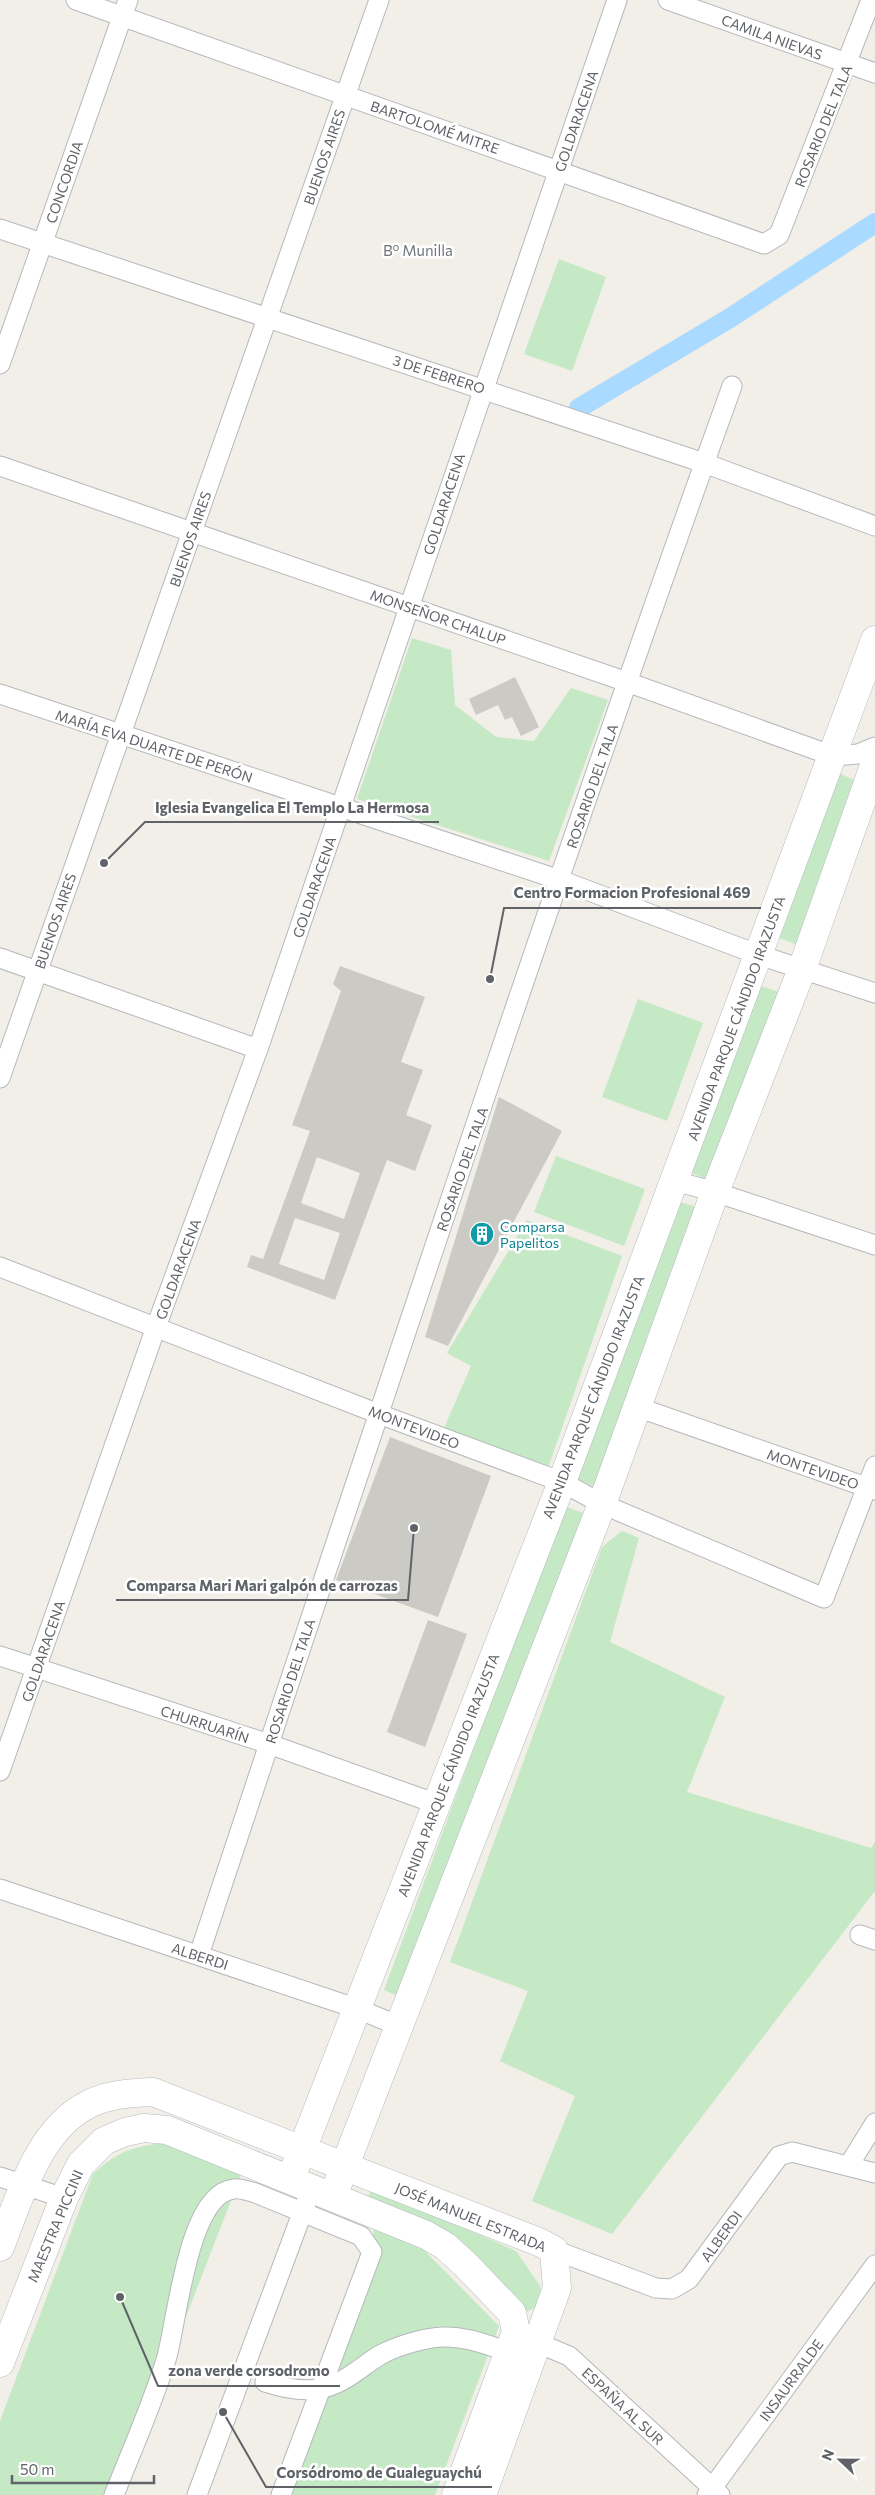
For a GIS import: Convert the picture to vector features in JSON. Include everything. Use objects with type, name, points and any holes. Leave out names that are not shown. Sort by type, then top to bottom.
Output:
[{"type":"main road","name":"AVENIDA PARQUE CÁNDIDO IRAZUSTA","points":[[310,2193],[304,2150],[562,1482],[875,640]]},
{"type":"main road","points":[[310,2193],[343,2167],[399,2026],[602,1504],[715,1192],[802,970],[875,763]]},
{"type":"main road","points":[[0,2247],[12,2181],[44,2147],[67,2118],[90,2103],[122,2094],[153,2092],[304,2150]]},
{"type":"main road","name":"MAESTRA PICCINI","points":[[1,2358],[64,2198],[81,2164],[104,2141],[125,2132],[144,2128],[167,2130],[310,2193]]},
{"type":"main road","name":"JOSÉ MANUEL ESTRADA","points":[[304,2150],[343,2167],[540,2242],[554,2250],[558,2288],[521,2343],[456,2495]]},
{"type":"main road","points":[[310,2193],[426,2235],[445,2246],[512,2313],[521,2343]]},
{"type":"main road","name":"JOSÉ MANUEL ESTRADA","points":[[482,2495],[521,2343]]},
{"type":"street","name":"BARTOLOMÉ MITRE","points":[[76,0],[125,8],[346,96],[764,244]]},
{"type":"street","name":"BUENOS AIRES","points":[[0,1078],[380,0]]},
{"type":"street","name":"GOLDARACENA","points":[[0,1771],[156,1327],[258,1049],[617,0]]},
{"type":"street","name":"CAMILA NIEVAS","points":[[668,0],[875,73]]},
{"type":"street","name":"ROSARIO DEL TALA","points":[[764,244],[779,235],[848,64],[871,0]]},
{"type":"street","name":"CONCORDIA","points":[[0,364],[125,8]]},
{"type":"street","name":"3 DE FEBRERO","points":[[0,229],[704,463],[875,526]]},
{"type":"street","name":"ROSARIO DEL TALA","points":[[199,1955],[379,1414],[627,682],[732,386]]},
{"type":"street","name":"MONSEÑOR CHALUP","points":[[0,466],[627,682],[833,756],[858,754],[875,746]]},
{"type":"street","name":"MARÍA EVA DUARTE DE PERÓN","points":[[0,694],[120,736],[560,880],[759,955],[875,993]]},
{"type":"street","points":[[0,958],[258,1049]]},
{"type":"street","points":[[675,1181],[715,1192],[875,1245]]},
{"type":"street","name":"MONTEVIDEO","points":[[0,1266],[379,1414],[562,1482],[602,1504],[824,1598],[871,1489],[637,1407]]},
{"type":"street","points":[[871,1489],[875,1466]]},
{"type":"street","name":"CHURRUARÍN","points":[[0,1656],[269,1744],[437,1804]]},
{"type":"street","name":"ALBERDI","points":[[0,1889],[358,2009],[399,2026]]},
{"type":"street","points":[[848,2165],[875,2123]]},
{"type":"street","name":"ALBERDI","points":[[554,2250],[656,2288],[672,2289],[689,2279],[779,2156],[792,2152],[875,2173]]},
{"type":"street","points":[[12,2181],[64,2198]]},
{"type":"street","points":[[114,2495],[167,2358],[189,2252],[208,2209],[222,2193],[234,2189],[253,2192],[310,2193],[361,2236],[372,2252],[281,2495]]},
{"type":"street","points":[[197,2495],[310,2193]]},
{"type":"street","name":"INSAURRALDE","points":[[713,2493],[875,2265]]},
{"type":"street","name":"ESPAÑA AL SUR","points":[[322,2388],[334,2385],[380,2355],[404,2345],[442,2337],[521,2343],[569,2356],[713,2493]]},
{"type":"street","points":[[264,2382],[292,2389],[322,2388]]},
{"type":"green space","points":[[559,259],[606,277],[572,371],[524,354]]},
{"type":"green space","points":[[412,638],[451,650],[455,705],[496,737],[534,741],[571,688],[608,700],[549,861],[357,799]]},
{"type":"green space","points":[[838,773],[864,784],[805,948],[777,937]]},
{"type":"green space","points":[[761,986],[785,994],[711,1182],[688,1171]]},
{"type":"green space","points":[[638,999],[703,1023],[667,1121],[602,1097]]},
{"type":"green space","points":[[556,1156],[645,1189],[624,1246],[534,1212]]},
{"type":"green space","points":[[676,1201],[703,1209],[600,1489],[575,1478]]},
{"type":"green space","points":[[527,1220],[622,1256],[548,1468],[444,1428],[471,1366],[447,1353]]},
{"type":"green space","points":[[564,1506],[591,1516],[413,2003],[384,1990]]},
{"type":"green space","points":[[622,1531],[639,1538],[610,1642],[725,1697],[687,1792],[871,1848],[875,1842],[875,1891],[612,2234],[532,2201],[575,2096],[500,2061],[528,1991],[450,1962],[602,1547]]},
{"type":"green space","points":[[166,2143],[242,2172],[117,2495],[0,2495],[0,2421],[93,2174],[110,2160],[127,2151]]},
{"type":"green space","points":[[372,2187],[516,2251],[540,2286],[543,2305],[525,2312],[368,2197]]},
{"type":"green space","points":[[377,2223],[410,2236],[499,2326],[435,2495],[275,2495]]},
{"type":"building","points":[[515,677],[539,727],[521,736],[512,717],[505,720],[498,705],[476,715],[469,699]]},
{"type":"building","points":[[340,966],[425,997],[401,1062],[423,1070],[406,1115],[432,1125],[415,1171],[387,1160],[335,1300],[247,1267],[251,1255],[263,1259],[310,1131],[292,1125],[341,991],[333,984]],"holes":[[[317,1157],[360,1173],[344,1219],[301,1203]],[[295,1218],[340,1233],[324,1280],[279,1264]]]},
{"type":"building","name":"Comparsa Papelitos","points":[[499,1097],[562,1131],[448,1346],[425,1337]]},
{"type":"building","points":[[390,1437],[491,1476],[438,1617],[336,1580]]},
{"type":"building","points":[[428,1620],[467,1634],[425,1747],[387,1732]]},
{"type":"waterway","points":[[579,408],[730,318],[875,223]]},
{"type":"place","name":"Iglesia Evangelica El Templo La Hermosa","points":[[104,863]]},
{"type":"place","name":"Centro Formacion Profesional 469","points":[[490,979]]},
{"type":"place","name":"Comparsa Papelitos","points":[[482,1234]]},
{"type":"place","name":"Comparsa Mari Mari galpón de carrozas","points":[[414,1528]]},
{"type":"place","name":"zona verde corsodromo","points":[[120,2297]]},
{"type":"place","name":"Corsódromo de Gualeguaychú","points":[[223,2412]]},
{"type":"district","name":"Bº Munilla","points":[[418,250]]}]
